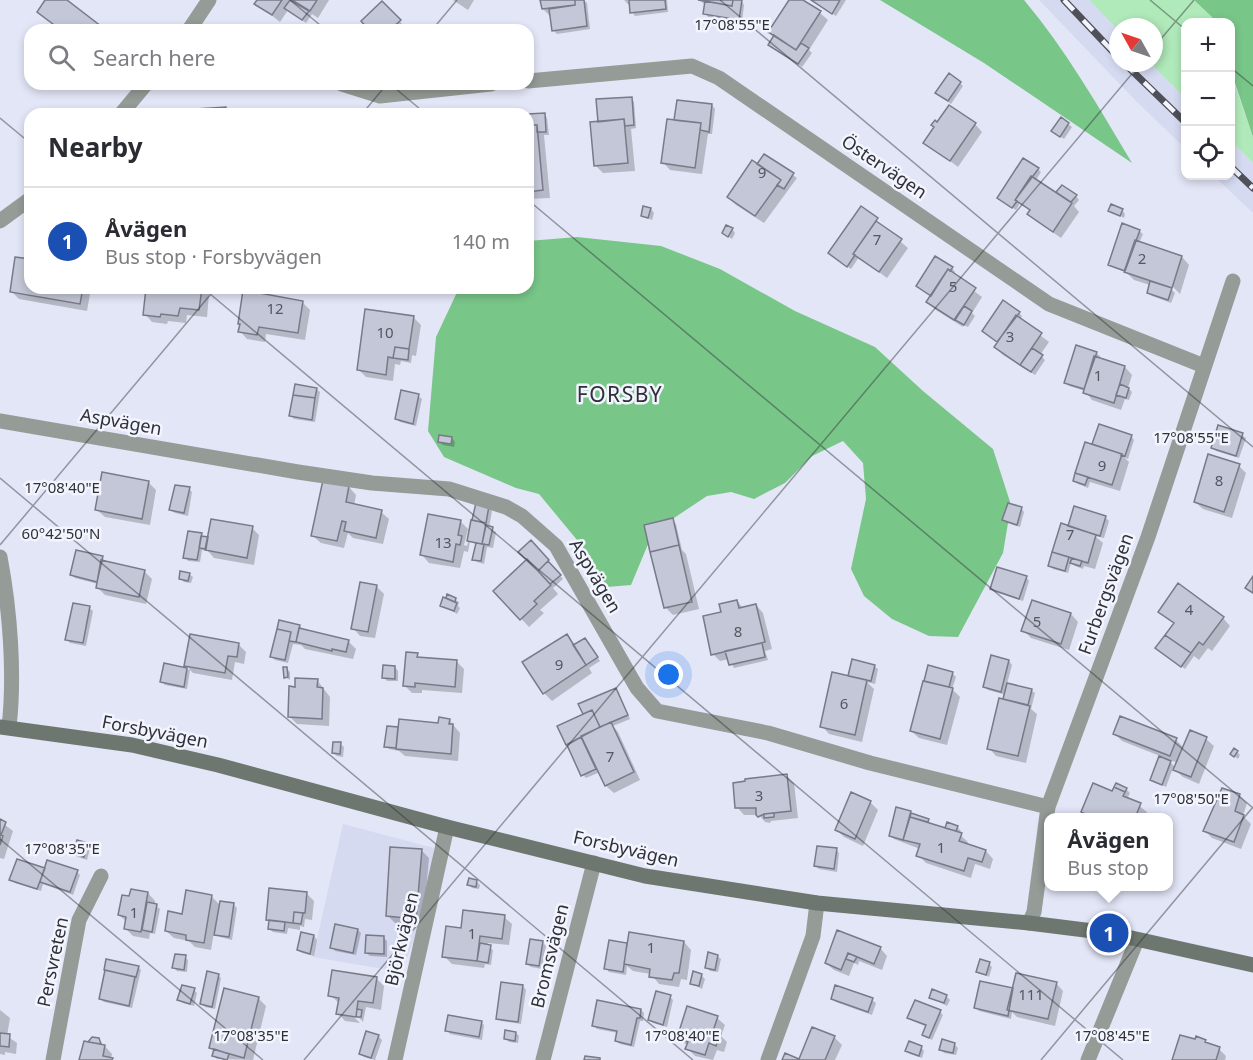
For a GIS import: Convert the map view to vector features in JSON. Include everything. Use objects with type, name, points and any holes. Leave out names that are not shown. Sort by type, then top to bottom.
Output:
[{"type":"street","points":[[193,24],[208,0]]},
{"type":"street","name":"Östervägen","points":[[534,80],[692,66],[719,78],[1049,304],[1204,366]]},
{"type":"street","points":[[126,108],[141,90]]},
{"type":"street","points":[[361,90],[380,96],[436,90]]},
{"type":"street","points":[[0,221],[24,203]]},
{"type":"street","name":"Furbergsvägen","points":[[1047,813],[1148,537],[1233,281]]},
{"type":"street","name":"Aspvägen","points":[[0,421],[298,472],[372,483],[449,489],[506,507],[522,516],[556,546],[637,687],[657,711],[768,733],[881,766],[1048,807]]},
{"type":"street","points":[[0,557],[7,595],[12,703],[5,727]]},
{"type":"street","name":"Forsbyvägen","points":[[5,727],[143,748],[218,765],[447,827],[645,876],[817,903],[1109,933],[1253,965]]},
{"type":"street","name":"Björkvägen","points":[[395,1060],[447,827]]},
{"type":"street","name":"Furbergsvägen","points":[[1029,923],[1034,912],[1044,837]]},
{"type":"street","name":"Bromsvägen","points":[[543,1060],[594,863]]},
{"type":"street","name":"Persvreten","points":[[53,1060],[79,920],[101,876]]},
{"type":"street","points":[[768,1060],[813,936],[817,903]]},
{"type":"street","points":[[1088,1060],[1137,940]]},
{"type":"shaded area","points":[[1039,0],[1089,0],[1109,21],[1109,72],[1159,72],[1181,94],[1181,144],[1137,102]]},
{"type":"shaded area","points":[[1235,145],[1253,163],[1253,213],[1218,180],[1235,180]]},
{"type":"shaded area","points":[[343,824],[434,848],[422,922],[401,972],[313,957]]},
{"type":"green space","points":[[880,0],[1024,0],[1068,59],[1132,163],[984,63]]},
{"type":"green space","points":[[1089,0],[1194,0],[1212,18],[1181,18],[1181,94],[1159,72],[1163,72],[1163,18],[1109,18],[1109,21]]},
{"type":"green space","points":[[1194,0],[1253,0],[1253,137],[1235,83],[1235,18],[1212,17]]},
{"type":"green space","points":[[1235,85],[1253,137],[1253,163],[1235,145]]},
{"type":"green space","points":[[577,237],[661,246],[720,269],[795,311],[875,347],[923,391],[993,449],[1011,505],[1003,553],[958,637],[929,636],[892,619],[864,596],[851,569],[866,499],[863,463],[843,441],[812,456],[785,483],[754,499],[731,492],[707,496],[651,537],[631,585],[607,587],[582,546],[539,494],[516,488],[444,457],[428,431],[436,337],[456,294],[534,294],[534,241]]},
{"type":"building","points":[[45,0],[67,0],[98,24],[53,24],[37,12]]},
{"type":"building","points":[[257,0],[282,0],[272,15],[254,4]]},
{"type":"building","points":[[290,0],[309,11],[302,20],[284,8]]},
{"type":"building","points":[[292,0],[317,0],[310,11]]},
{"type":"building","points":[[540,0],[575,0],[575,5],[542,9]]},
{"type":"building","points":[[575,0],[584,0],[587,26],[552,31],[549,9],[575,5]]},
{"type":"building","points":[[629,0],[665,0],[666,9],[630,13]]},
{"type":"building","points":[[698,0],[733,0],[732,6]]},
{"type":"building","points":[[733,0],[742,0],[739,20],[703,14],[705,1],[732,6]]},
{"type":"building","points":[[789,0],[803,0],[821,11],[796,50],[768,32]]},
{"type":"building","points":[[811,0],[840,0],[832,14]]},
{"type":"building","points":[[382,1],[401,20],[397,24],[364,24],[361,21]]},
{"type":"building","points":[[774,35],[796,50],[801,43],[809,48],[798,64],[768,45]]},
{"type":"building","points":[[949,73],[961,82],[948,101],[935,93]]},
{"type":"building","points":[[632,97],[634,125],[625,126],[624,119],[598,122],[596,99]]},
{"type":"building","points":[[677,100],[712,104],[709,132],[700,130],[701,123],[674,120]]},
{"type":"building","points":[[949,105],[976,123],[950,161],[923,143],[934,127],[931,125],[935,120],[937,122]]},
{"type":"building","points":[[545,113],[546,132],[537,132],[537,125],[534,125],[534,114]]},
{"type":"building","points":[[1061,117],[1069,123],[1060,137],[1051,131]]},
{"type":"building","points":[[624,119],[628,163],[594,166],[590,122]]},
{"type":"building","points":[[667,119],[701,123],[695,168],[661,163]]},
{"type":"building","points":[[534,125],[537,125],[543,190],[534,191]]},
{"type":"building","points":[[764,154],[794,173],[784,189],[777,185],[781,180],[757,164]]},
{"type":"building","points":[[1023,158],[1039,168],[1015,200],[1017,201],[1012,208],[997,198]]},
{"type":"building","points":[[752,160],[781,180],[755,216],[727,197]]},
{"type":"building","points":[[1031,176],[1072,203],[1053,232],[1027,214],[1030,210],[1015,200]]},
{"type":"building","points":[[1062,185],[1077,195],[1071,202],[1056,192]]},
{"type":"building","points":[[1111,204],[1123,209],[1120,216],[1108,211]]},
{"type":"building","points":[[643,206],[651,208],[648,218],[641,216]]},
{"type":"building","points":[[861,206],[878,218],[853,254],[855,255],[847,267],[828,253]]},
{"type":"building","points":[[876,221],[902,239],[879,272],[853,254]]},
{"type":"building","points":[[1122,223],[1140,230],[1125,271],[1108,265]]},
{"type":"building","points":[[726,225],[733,228],[728,237],[722,233]]},
{"type":"building","points":[[1135,240],[1182,256],[1172,288],[1124,272]]},
{"type":"building","points":[[935,256],[953,267],[950,271],[948,269],[931,296],[916,286]]},
{"type":"building","points":[[15,257],[24,258],[24,294],[82,294],[80,304],[10,292]]},
{"type":"building","points":[[948,269],[976,288],[954,320],[926,302]]},
{"type":"building","points":[[1150,281],[1172,288],[1168,300],[1147,293]]},
{"type":"building","points":[[145,294],[201,294],[199,310],[180,308],[178,316],[143,315]]},
{"type":"building","points":[[242,294],[265,294],[303,301],[298,333],[259,327],[257,335],[238,332],[240,324],[238,324]]},
{"type":"building","points":[[1003,300],[1020,312],[997,342],[982,331]]},
{"type":"building","points":[[964,306],[972,311],[964,325],[955,320]]},
{"type":"building","points":[[365,309],[414,316],[409,349],[395,347],[393,358],[388,357],[386,375],[357,370]]},
{"type":"building","points":[[1016,315],[1042,333],[1020,365],[994,347]]},
{"type":"building","points":[[1076,345],[1097,352],[1084,389],[1064,383]]},
{"type":"building","points":[[395,347],[409,349],[408,360],[393,358]]},
{"type":"building","points":[[1032,348],[1043,355],[1031,372],[1020,365]]},
{"type":"building","points":[[1094,356],[1125,366],[1114,403],[1083,393]]},
{"type":"building","points":[[295,384],[317,388],[315,398],[293,395]]},
{"type":"building","points":[[1120,384],[1129,388],[1126,398],[1116,395]]},
{"type":"building","points":[[401,390],[419,394],[413,424],[395,419]]},
{"type":"building","points":[[293,395],[315,398],[312,420],[289,416]]},
{"type":"building","points":[[1099,424],[1132,435],[1125,456],[1092,444]]},
{"type":"building","points":[[1218,425],[1243,433],[1236,456],[1211,448]]},
{"type":"building","points":[[439,435],[452,437],[451,444],[438,442]]},
{"type":"building","points":[[1085,442],[1122,454],[1112,485],[1075,473]]},
{"type":"building","points":[[1208,454],[1240,464],[1224,512],[1194,502]]},
{"type":"building","points":[[102,472],[149,481],[142,519],[95,510]]},
{"type":"building","points":[[1075,473],[1088,477],[1085,485],[1073,481]]},
{"type":"building","points":[[323,480],[349,486],[346,502],[382,510],[376,538],[344,531],[346,522],[342,521],[337,541],[311,536]]},
{"type":"building","points":[[175,485],[190,487],[184,513],[169,510]]},
{"type":"building","points":[[476,503],[489,506],[486,523],[472,520]]},
{"type":"building","points":[[1008,503],[1022,507],[1017,525],[1002,520]]},
{"type":"building","points":[[1074,506],[1106,516],[1100,536],[1068,526]]},
{"type":"building","points":[[428,514],[461,520],[458,535],[462,536],[460,545],[456,544],[453,562],[420,555]]},
{"type":"building","points":[[673,518],[679,545],[650,552],[644,525]]},
{"type":"building","points":[[211,519],[253,526],[247,558],[205,550]]},
{"type":"building","points":[[471,520],[486,523],[482,544],[467,541]]},
{"type":"building","points":[[1061,523],[1096,535],[1088,563],[1052,552]]},
{"type":"building","points":[[486,525],[493,527],[489,545],[482,544]]},
{"type":"building","points":[[188,531],[202,533],[197,560],[183,558]]},
{"type":"building","points":[[201,536],[208,537],[206,549],[199,548]]},
{"type":"building","points":[[531,540],[549,560],[538,571],[518,552]]},
{"type":"building","points":[[476,543],[484,544],[481,561],[472,560]]},
{"type":"building","points":[[679,545],[692,602],[664,608],[650,552]]},
{"type":"building","points":[[76,550],[103,556],[97,582],[70,575]]},
{"type":"building","points":[[1052,552],[1069,557],[1065,571],[1048,566]]},
{"type":"building","points":[[1072,558],[1082,561],[1080,566],[1070,563]]},
{"type":"building","points":[[527,559],[551,585],[534,601],[537,604],[520,620],[493,591]]},
{"type":"building","points":[[101,560],[145,570],[139,597],[96,588]]},
{"type":"building","points":[[548,561],[561,575],[550,584],[538,571]]},
{"type":"building","points":[[997,567],[1027,576],[1019,599],[990,589]]},
{"type":"building","points":[[180,571],[190,573],[188,581],[179,579]]},
{"type":"building","points":[[1253,576],[1253,593],[1245,588]]},
{"type":"building","points":[[360,582],[377,585],[368,632],[351,629]]},
{"type":"building","points":[[1178,583],[1224,617],[1203,645],[1199,642],[1191,653],[1165,635],[1174,623],[1158,612]]},
{"type":"building","points":[[447,594],[456,598],[455,602],[446,598]]},
{"type":"building","points":[[443,597],[457,603],[454,611],[440,606]]},
{"type":"building","points":[[737,600],[739,608],[756,604],[765,642],[711,655],[703,616],[721,612],[719,604]]},
{"type":"building","points":[[1032,600],[1071,613],[1061,644],[1021,631]]},
{"type":"building","points":[[73,603],[90,606],[83,643],[65,640]]},
{"type":"building","points":[[279,620],[300,625],[296,642],[289,641],[291,632],[277,629]]},
{"type":"building","points":[[299,628],[349,640],[346,652],[296,642]]},
{"type":"building","points":[[277,629],[291,632],[285,660],[270,657]]},
{"type":"building","points":[[190,634],[239,643],[237,657],[228,656],[225,673],[184,666]]},
{"type":"building","points":[[567,634],[586,665],[543,694],[522,662]]},
{"type":"building","points":[[1165,635],[1191,653],[1181,667],[1155,648]]},
{"type":"building","points":[[585,638],[598,657],[586,665],[573,645]]},
{"type":"building","points":[[762,643],[765,657],[729,665],[725,651]]},
{"type":"building","points":[[406,652],[418,653],[417,657],[457,660],[455,687],[415,683],[415,687],[403,686]]},
{"type":"building","points":[[991,655],[1009,660],[1001,692],[983,687]]},
{"type":"building","points":[[852,659],[875,665],[871,681],[848,676]]},
{"type":"building","points":[[164,663],[187,668],[184,687],[160,682]]},
{"type":"building","points":[[383,665],[395,666],[395,679],[382,678]]},
{"type":"building","points":[[928,665],[953,672],[949,687],[924,681]]},
{"type":"building","points":[[283,667],[287,667],[288,677],[284,678]]},
{"type":"building","points":[[832,672],[867,680],[855,735],[820,727]]},
{"type":"building","points":[[295,678],[318,679],[317,687],[323,688],[322,719],[288,717],[289,686],[295,687]]},
{"type":"building","points":[[923,681],[953,688],[940,739],[910,731]]},
{"type":"building","points":[[1007,683],[1032,689],[1028,705],[1003,699]]},
{"type":"building","points":[[616,688],[628,715],[600,727],[592,710],[583,714],[578,704]]},
{"type":"building","points":[[999,698],[1030,706],[1018,756],[987,749]]},
{"type":"building","points":[[592,710],[600,727],[566,745],[557,726]]},
{"type":"building","points":[[1120,716],[1177,738],[1170,756],[1113,734]]},
{"type":"building","points":[[439,717],[450,719],[449,724],[453,724],[451,754],[396,749],[399,719],[438,723]]},
{"type":"building","points":[[611,722],[634,772],[605,786],[581,736]]},
{"type":"building","points":[[387,726],[398,727],[396,748],[384,747]]},
{"type":"building","points":[[1190,730],[1207,737],[1191,777],[1173,770]]},
{"type":"building","points":[[581,737],[596,769],[581,776],[567,745]]},
{"type":"building","points":[[333,742],[341,742],[340,754],[332,753]]},
{"type":"building","points":[[1234,748],[1238,751],[1234,757],[1230,754]]},
{"type":"building","points":[[1159,756],[1171,761],[1162,785],[1150,780]]},
{"type":"building","points":[[787,774],[791,811],[764,814],[758,817],[756,808],[735,808],[733,783],[745,781],[745,779]]},
{"type":"building","points":[[1093,783],[1112,791],[1114,787],[1125,792],[1123,796],[1141,803],[1137,813],[1081,812]]},
{"type":"building","points":[[1116,783],[1127,788],[1125,792],[1114,787]]},
{"type":"building","points":[[1222,788],[1240,794],[1235,811],[1244,815],[1234,842],[1203,831]]},
{"type":"building","points":[[851,792],[871,801],[855,839],[835,830]]},
{"type":"building","points":[[896,807],[911,811],[903,840],[889,836]]},
{"type":"building","points":[[774,813],[774,817],[764,818],[764,814]]},
{"type":"building","points":[[911,813],[929,819],[928,822],[910,817]]},
{"type":"building","points":[[910,817],[962,833],[959,841],[986,850],[982,862],[968,858],[964,871],[916,856],[920,844],[903,840]]},
{"type":"building","points":[[0,819],[6,822],[0,845]]},
{"type":"building","points":[[947,822],[958,826],[956,831],[945,828]]},
{"type":"building","points":[[77,840],[88,843],[84,857],[73,854]]},
{"type":"building","points":[[817,846],[837,848],[834,869],[814,866]]},
{"type":"building","points":[[390,847],[422,849],[416,919],[386,916]]},
{"type":"building","points":[[17,859],[45,868],[37,889],[9,880]]},
{"type":"building","points":[[47,860],[78,870],[70,892],[40,882]]},
{"type":"building","points":[[469,878],[477,880],[476,887],[467,885]]},
{"type":"building","points":[[269,888],[307,892],[305,913],[294,912],[293,923],[266,920]]},
{"type":"building","points":[[131,889],[148,892],[141,932],[124,929],[126,917],[118,915],[122,895],[129,896]]},
{"type":"building","points":[[186,890],[212,895],[204,943],[186,940],[186,935],[165,931],[168,911],[182,914]]},
{"type":"building","points":[[220,901],[234,903],[229,937],[214,935]]},
{"type":"building","points":[[147,902],[157,904],[152,932],[142,930]]},
{"type":"building","points":[[463,910],[505,915],[502,939],[480,936],[477,961],[442,957],[446,926],[461,928]]},
{"type":"building","points":[[294,912],[303,913],[301,924],[293,923]]},
{"type":"building","points":[[269,920],[285,922],[284,931],[268,929]]},
{"type":"building","points":[[335,924],[358,929],[353,953],[330,948]]},
{"type":"building","points":[[837,930],[881,947],[874,964],[848,953],[841,970],[825,963]]},
{"type":"building","points":[[301,932],[314,935],[310,954],[297,950]]},
{"type":"building","points":[[629,932],[684,941],[679,973],[674,973],[672,980],[649,977],[650,969],[624,964]]},
{"type":"building","points":[[366,935],[384,936],[384,954],[365,953]]},
{"type":"building","points":[[530,939],[543,941],[539,966],[526,964]]},
{"type":"building","points":[[609,940],[627,943],[623,972],[604,969]]},
{"type":"building","points":[[480,943],[491,945],[488,963],[477,961]]},
{"type":"building","points":[[708,952],[718,955],[715,970],[705,968]]},
{"type":"building","points":[[848,953],[857,957],[854,962],[846,959]]},
{"type":"building","points":[[175,954],[186,955],[184,970],[172,968]]},
{"type":"building","points":[[106,959],[139,966],[136,977],[104,970]]},
{"type":"building","points":[[980,959],[990,962],[986,975],[976,972]]},
{"type":"building","points":[[105,970],[135,977],[129,1006],[99,999]]},
{"type":"building","points":[[332,970],[377,977],[373,1003],[358,1001],[356,1017],[336,1014],[339,998],[328,996]]},
{"type":"building","points":[[207,971],[219,974],[212,1007],[200,1004]]},
{"type":"building","points":[[693,971],[702,974],[699,986],[690,984]]},
{"type":"building","points":[[1016,973],[1057,982],[1048,1019],[1007,1010]]},
{"type":"building","points":[[980,981],[1013,988],[1008,1016],[974,1008]]},
{"type":"building","points":[[501,982],[523,985],[518,1022],[496,1019]]},
{"type":"building","points":[[182,985],[195,988],[190,1004],[177,1000]]},
{"type":"building","points":[[835,985],[873,998],[868,1012],[831,999]]},
{"type":"building","points":[[224,988],[259,997],[244,1058],[209,1048]]},
{"type":"building","points":[[932,989],[947,995],[944,1003],[929,998]]},
{"type":"building","points":[[656,991],[671,995],[663,1025],[648,1020]]},
{"type":"building","points":[[597,1000],[641,1009],[631,1045],[615,1041],[617,1031],[592,1026]]},
{"type":"building","points":[[915,1000],[941,1010],[929,1038],[922,1035],[926,1025],[907,1018]]},
{"type":"building","points":[[687,1006],[718,1016],[713,1031],[721,1033],[716,1046],[709,1043],[705,1055],[685,1049],[688,1042],[677,1038]]},
{"type":"building","points":[[357,1009],[362,1010],[361,1017],[356,1017]]},
{"type":"building","points":[[448,1015],[482,1021],[479,1037],[445,1031]]},
{"type":"building","points":[[812,1027],[835,1036],[825,1060],[782,1060],[785,1053],[799,1059]]},
{"type":"building","points":[[505,1030],[516,1032],[515,1041],[504,1039]]},
{"type":"building","points":[[366,1031],[379,1035],[371,1058],[359,1054]]},
{"type":"building","points":[[0,1033],[10,1034],[9,1047],[0,1046]]},
{"type":"building","points":[[1180,1035],[1195,1039],[1196,1036],[1220,1047],[1216,1060],[1172,1060]]},
{"type":"building","points":[[92,1037],[99,1038],[101,1044],[88,1042]]},
{"type":"building","points":[[942,1039],[955,1043],[953,1053],[939,1050]]},
{"type":"building","points":[[84,1041],[105,1045],[103,1056],[113,1058],[112,1060],[79,1060]]},
{"type":"building","points":[[909,1041],[922,1046],[919,1056],[905,1051]]},
{"type":"building","points":[[214,1049],[229,1054],[227,1060],[212,1056]]},
{"type":"building","points":[[585,1056],[600,1058],[600,1060],[584,1060]]},
{"type":"railway","points":[[1064,0],[1109,48]]},
{"type":"railway","points":[[1133,72],[1181,118]]},
{"type":"railway","points":[[1235,171],[1253,188]]},
{"type":"place","name":"Åvägen","points":[[1109,933]]},
{"type":"district","name":"FORSBY","points":[[620,395]]}]
